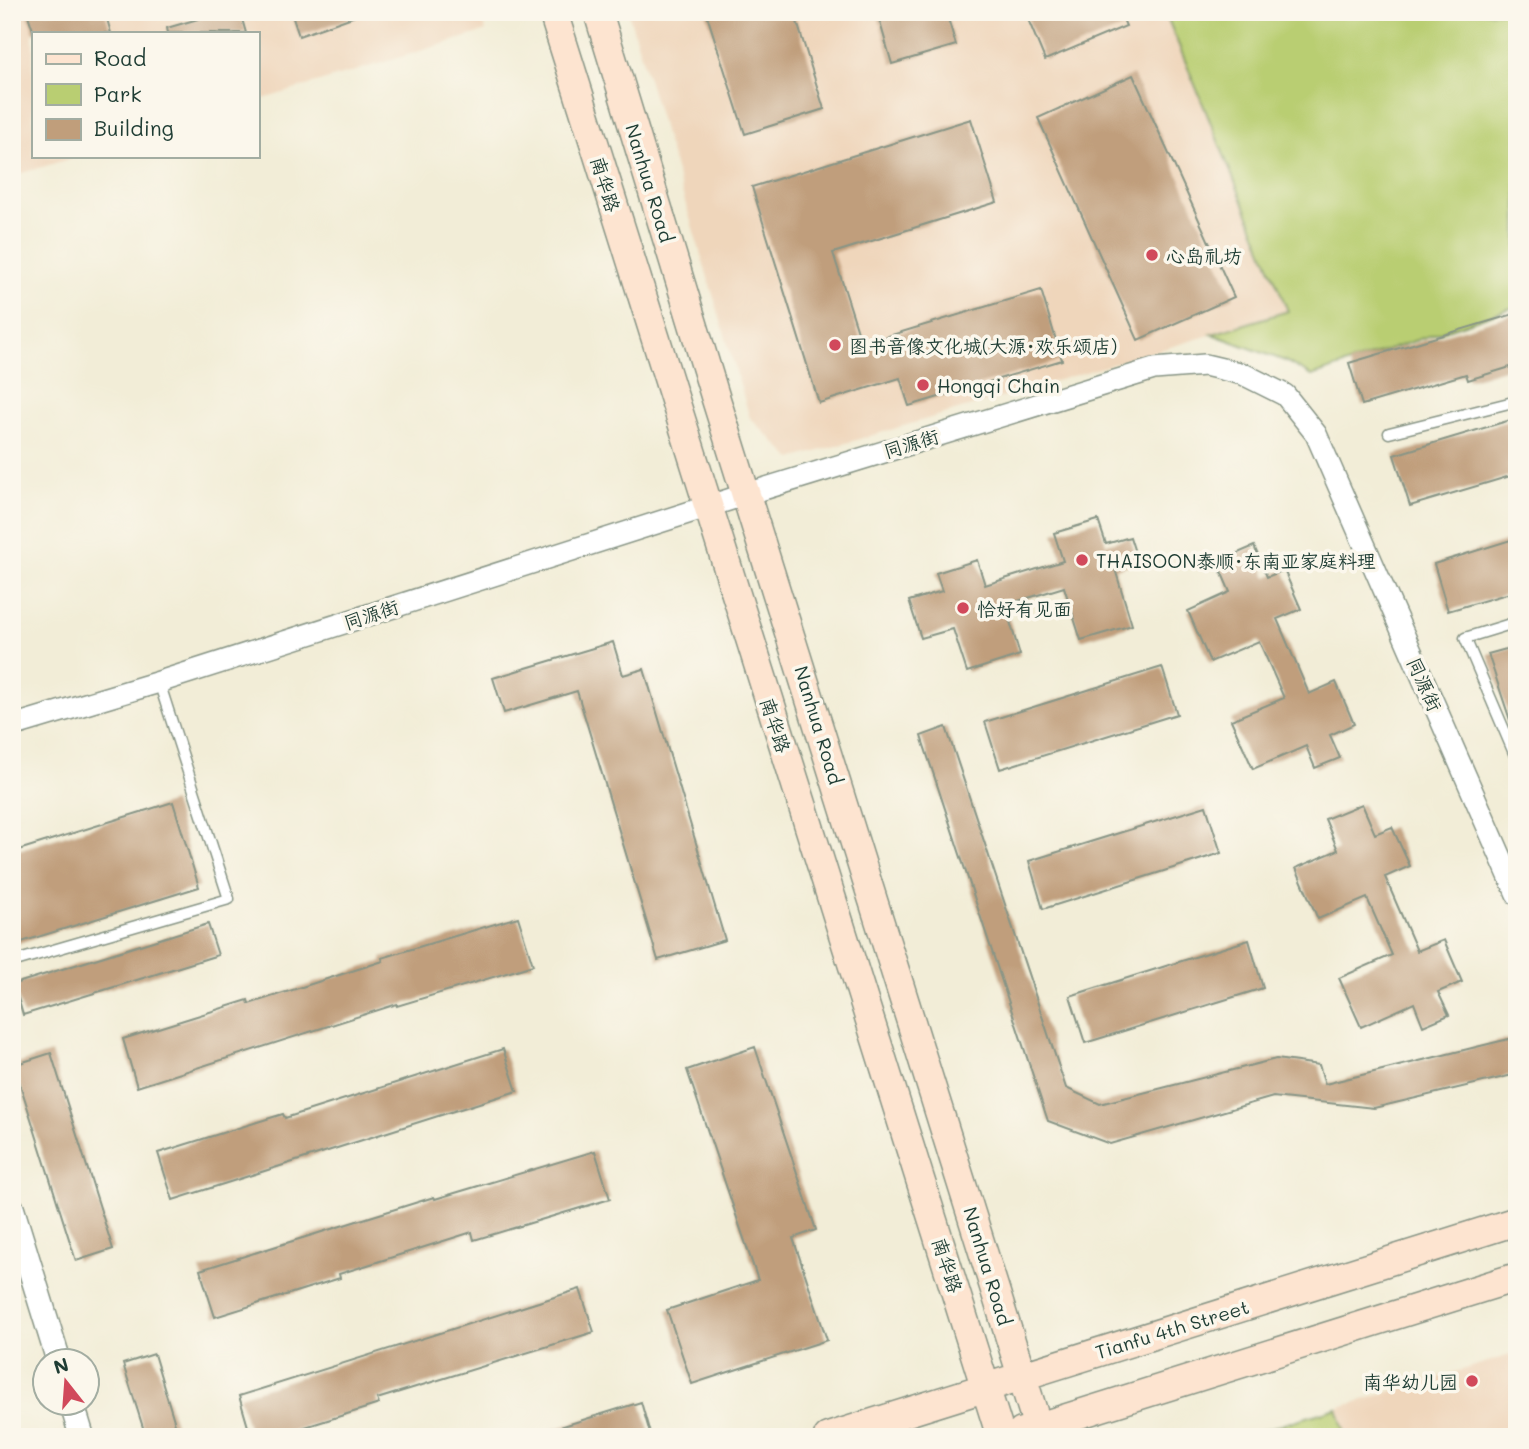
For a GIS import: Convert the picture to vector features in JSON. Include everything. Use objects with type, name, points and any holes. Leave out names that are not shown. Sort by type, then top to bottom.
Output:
[{"type":"main road","name":"南华路","points":[[552,12],[1004,1437]]},
{"type":"main road","name":"Nanhua Road","points":[[598,12],[1040,1432]]},
{"type":"main road","name":"Tianfu 4th Street","points":[[828,1437],[1517,1220]]},
{"type":"main road","points":[[1004,1437],[1040,1432],[1517,1276]]},
{"type":"street","name":"同源街","points":[[12,726],[159,682],[747,494],[1154,369],[1205,365],[1243,374],[1285,395],[1316,433],[1517,894]]},
{"type":"street","points":[[12,1209],[55,1348]]},
{"type":"street","points":[[76,1418],[82,1437]]},
{"type":"lane","points":[[1389,433],[1517,401]]},
{"type":"lane","points":[[1517,622],[1465,638],[1517,760]]},
{"type":"lane","points":[[12,962],[229,899],[159,682]]},
{"type":"shaded area","points":[[12,12],[479,12],[486,31],[259,100],[259,32],[32,32],[32,158],[72,158],[12,176]]},
{"type":"shaded area","points":[[628,12],[1165,12],[1288,312],[792,459],[750,418]]},
{"type":"shaded area","name":"南华幼儿园","points":[[1517,1353],[1517,1437],[1346,1437],[1337,1408]]},
{"type":"green space","points":[[1165,12],[1517,12],[1517,306],[1312,376],[1285,361],[1212,334],[1288,311]]},
{"type":"green space","points":[[1337,1408],[1346,1437],[1240,1437]]},
{"type":"building","points":[[27,12],[105,12],[111,32],[34,32]]},
{"type":"building","points":[[222,12],[240,12],[246,32],[168,32],[167,28]]},
{"type":"building","points":[[291,12],[358,12],[358,15],[299,36]]},
{"type":"building","points":[[706,12],[794,12],[824,109],[745,134]]},
{"type":"building","points":[[877,12],[946,12],[956,45],[892,64]]},
{"type":"building","points":[[1025,12],[1120,12],[1126,26],[1045,60]]},
{"type":"building","points":[[1133,75],[1234,297],[1138,340],[1038,118]]},
{"type":"building","points":[[971,119],[997,202],[833,253],[862,344],[1041,290],[1062,360],[909,406],[900,378],[819,403],[752,187]]},
{"type":"building","points":[[1517,313],[1517,365],[1468,380],[1466,374],[1362,405],[1349,363]]},
{"type":"building","points":[[1517,418],[1517,474],[1410,506],[1394,455]]},
{"type":"building","points":[[1098,520],[1106,544],[1130,537],[1138,562],[1115,569],[1132,625],[1081,640],[1064,587],[1005,605],[1020,655],[967,672],[953,629],[921,638],[909,601],[942,591],[936,573],[977,560],[985,585],[1063,561],[1054,533]]},
{"type":"building","points":[[1517,538],[1517,591],[1448,611],[1434,564]]},
{"type":"building","points":[[1254,546],[1267,577],[1284,570],[1301,609],[1277,619],[1309,694],[1336,682],[1354,724],[1330,735],[1340,758],[1315,768],[1306,746],[1253,769],[1231,720],[1284,698],[1259,641],[1210,662],[1188,611],[1230,592],[1217,562]]},
{"type":"building","points":[[613,642],[623,675],[644,669],[725,940],[658,960],[577,691],[504,713],[493,678]]},
{"type":"building","points":[[1517,646],[1517,731],[1514,732],[1488,654]]},
{"type":"building","points":[[1162,667],[1177,714],[1000,769],[985,722]]},
{"type":"building","points":[[946,727],[1066,1088],[1100,1104],[1276,1059],[1319,1065],[1325,1084],[1517,1037],[1517,1074],[1374,1108],[1273,1097],[1110,1144],[1048,1121],[921,736]]},
{"type":"building","points":[[173,802],[199,887],[12,945],[12,852]]},
{"type":"building","points":[[1362,804],[1375,834],[1392,827],[1410,866],[1385,877],[1417,951],[1444,940],[1462,982],[1438,992],[1449,1015],[1423,1026],[1414,1003],[1361,1027],[1339,978],[1392,955],[1367,898],[1318,919],[1296,868],[1338,850],[1325,819]]},
{"type":"building","points":[[1206,806],[1221,853],[1043,909],[1029,861]]},
{"type":"building","points":[[518,917],[533,965],[397,1004],[137,1087],[123,1039],[248,1000],[249,1004],[383,961],[382,958]]},
{"type":"building","points":[[208,924],[218,955],[23,1015],[14,984]]},
{"type":"building","points":[[1249,940],[1263,988],[1085,1043],[1070,996]]},
{"type":"building","points":[[755,1047],[816,1230],[793,1238],[827,1340],[692,1384],[667,1310],[758,1280],[687,1070]]},
{"type":"building","points":[[503,1049],[517,1091],[173,1200],[158,1153],[283,1114],[285,1118]]},
{"type":"building","points":[[51,1053],[113,1249],[76,1261],[14,1065]]},
{"type":"building","points":[[595,1151],[610,1199],[474,1240],[472,1232],[339,1274],[340,1278],[215,1317],[200,1270],[434,1197],[435,1199]]},
{"type":"building","points":[[580,1289],[594,1332],[377,1399],[379,1404],[273,1437],[251,1437],[239,1396]]},
{"type":"building","points":[[154,1354],[179,1437],[146,1437],[123,1364]]},
{"type":"building","points":[[641,1402],[651,1437],[545,1437],[544,1432]]},
{"type":"place","name":"心岛礼坊","points":[[1152,255]]},
{"type":"place","name":"图书音像文化城(大源·欢乐颂店)","points":[[835,345]]},
{"type":"place","name":"Hongqi Chain","points":[[923,385]]},
{"type":"place","name":"THAISOON泰顺·东南亚家庭料理","points":[[1082,560]]},
{"type":"place","name":"恰好有见面","points":[[963,608]]},
{"type":"place","name":"南华幼儿园","points":[[1472,1381]]}]
